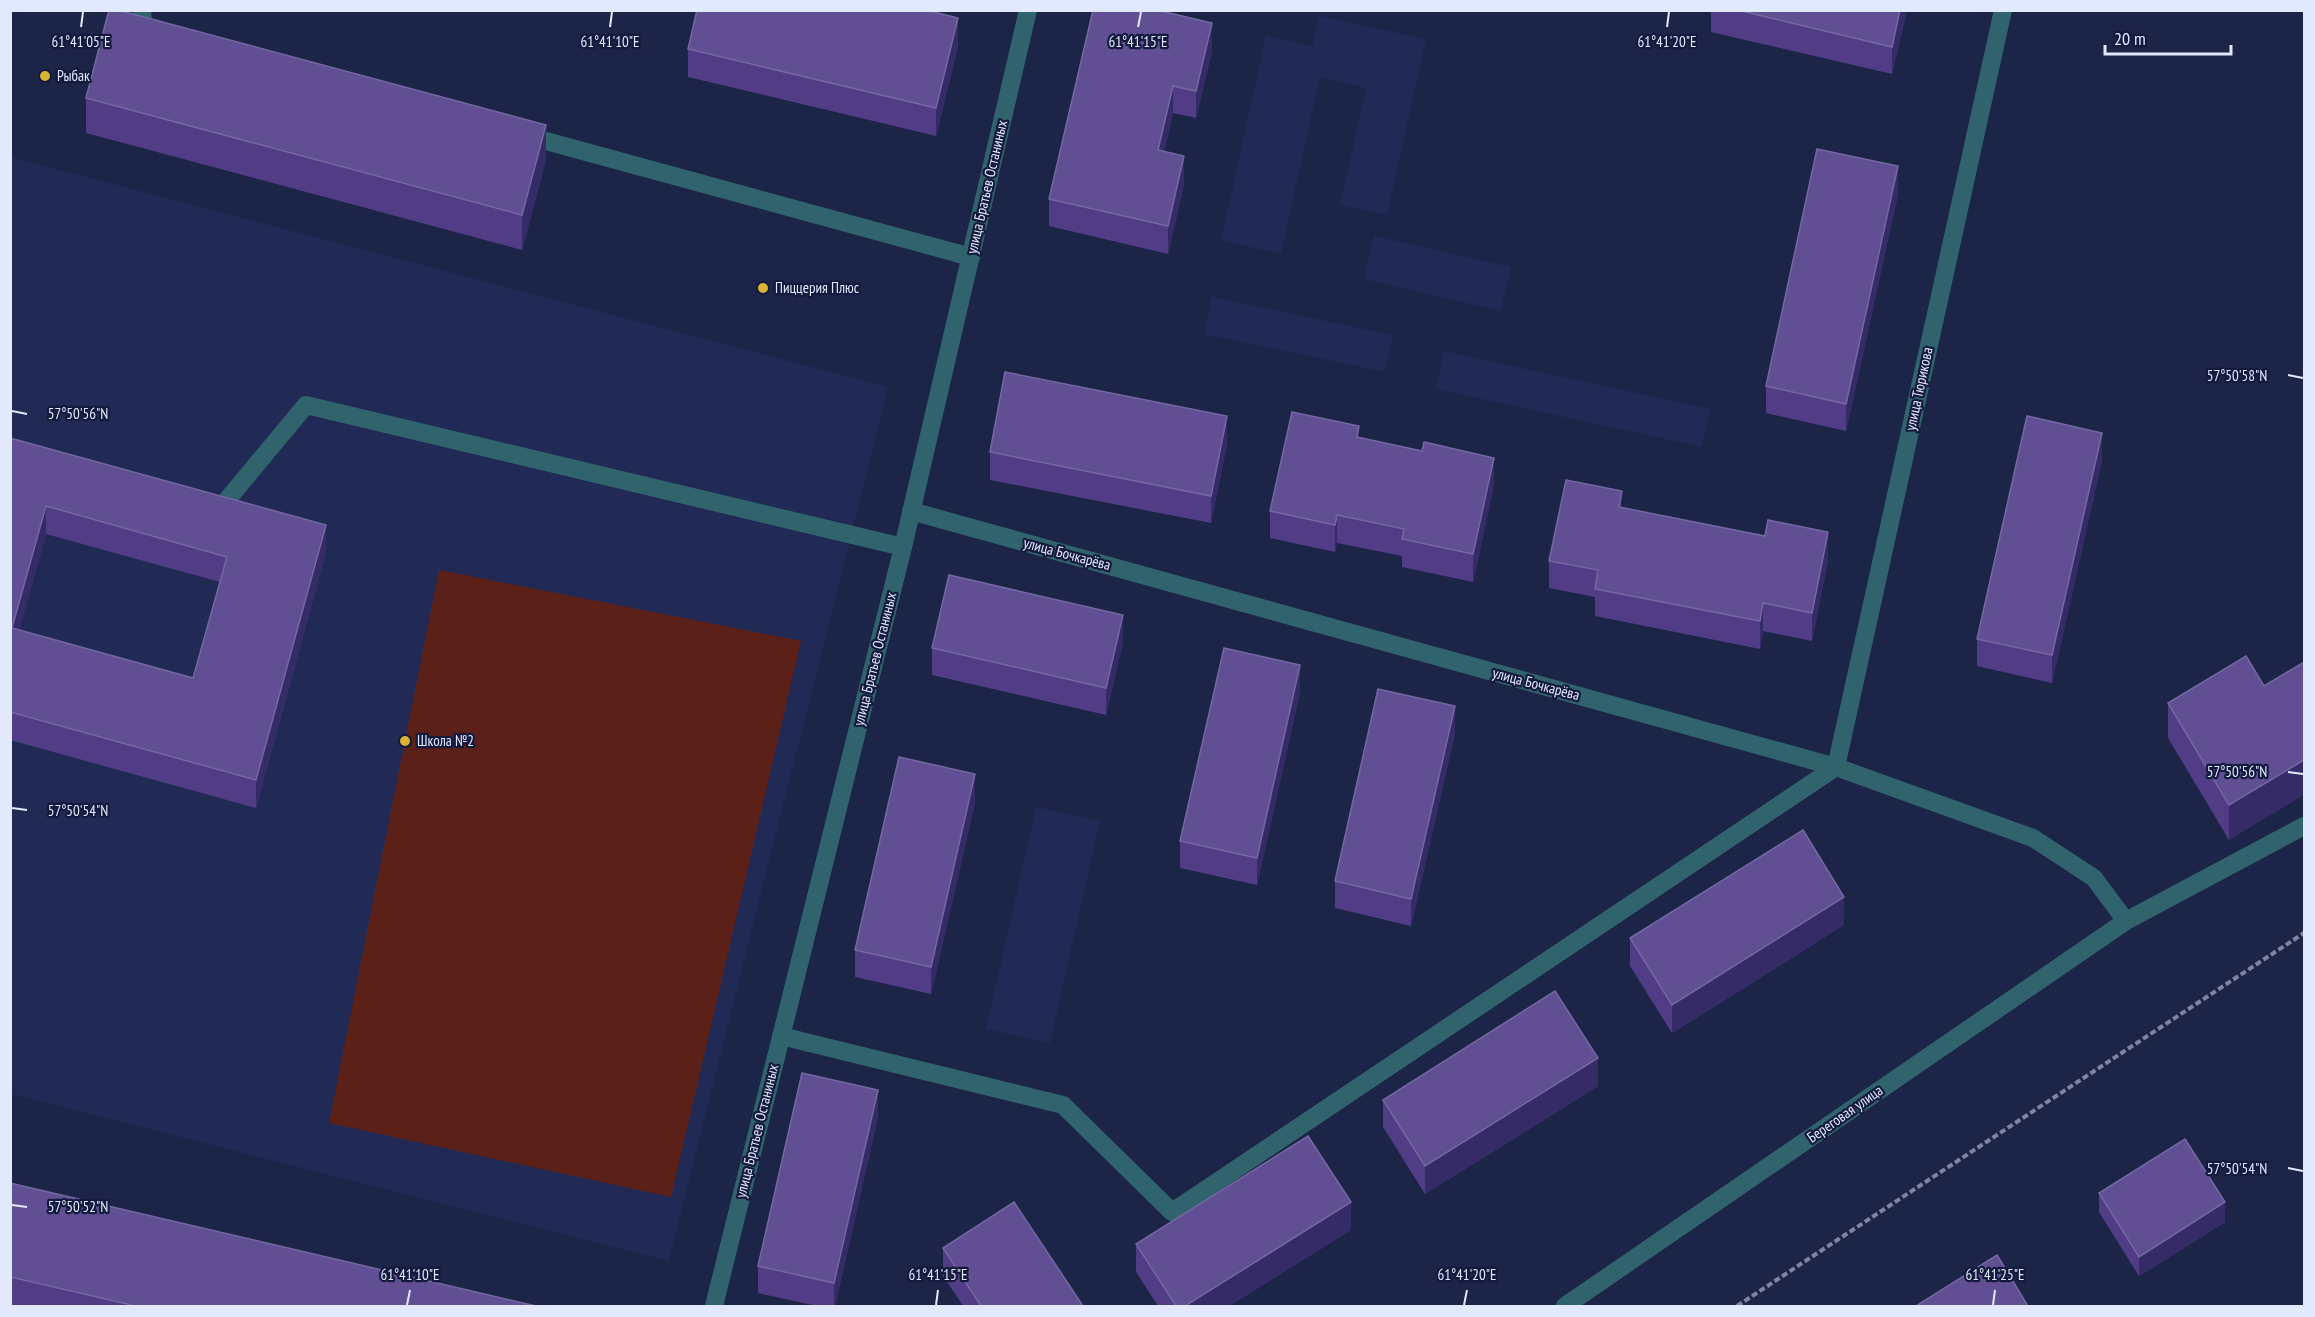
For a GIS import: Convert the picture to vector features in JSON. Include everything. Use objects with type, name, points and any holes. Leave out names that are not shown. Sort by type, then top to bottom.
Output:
[{"type":"street","points":[[142,10],[144,32],[167,38]]},
{"type":"street","name":"улица Братьев Останиных","points":[[714,1306],[903,547],[1028,10]]},
{"type":"street","name":"улица Тюрикова","points":[[1836,766],[2003,10]]},
{"type":"street","points":[[512,132],[970,257]]},
{"type":"street","points":[[222,506],[306,405],[903,547]]},
{"type":"street","name":"улица Бочкарёва","points":[[911,511],[1836,766],[2033,838],[2094,878],[2126,921]]},
{"type":"street","points":[[781,1036],[1063,1104],[1172,1212],[1836,766]]},
{"type":"street","name":"Береговая улица","points":[[1565,1306],[2126,921],[2304,826]]},
{"type":"path","points":[[1737,1306],[2304,933]]},
{"type":"shaded area","points":[[1319,16],[1426,39],[1387,215],[1340,205],[1366,88],[1320,77],[1281,254],[1221,240],[1266,36],[1312,46]]},
{"type":"shaded area","name":"Школа №2","points":[[10,157],[888,387],[669,1261],[11,1094]]},
{"type":"shaded area","points":[[1374,236],[1511,267],[1501,311],[1364,279]]},
{"type":"shaded area","points":[[1212,297],[1393,335],[1385,372],[1204,334]]},
{"type":"shaded area","points":[[1444,351],[1710,409],[1702,447],[1436,389]]},
{"type":"shaded area","points":[[439,570],[801,641],[671,1197],[329,1123]]},
{"type":"shaded area","points":[[1036,807],[1100,821],[1050,1043],[986,1029]]},
{"type":"building","points":[[109,10],[118,10],[546,125],[522,215],[86,98]]},
{"type":"building","points":[[697,10],[926,10],[958,18],[936,108],[688,49]]},
{"type":"building","points":[[1093,10],[1157,10],[1212,23],[1196,91],[1173,86],[1158,150],[1184,156],[1168,226],[1049,199]]},
{"type":"building","points":[[1737,10],[1900,10],[1892,47]]},
{"type":"building","points":[[1817,149],[1898,166],[1846,404],[1766,386]]},
{"type":"building","points":[[1005,372],[1227,416],[1211,496],[990,452]]},
{"type":"building","points":[[1292,412],[1359,426],[1357,437],[1422,451],[1424,442],[1494,458],[1473,554],[1402,539],[1404,529],[1337,515],[1335,525],[1270,511]]},
{"type":"building","points":[[2027,416],[2102,433],[2052,655],[1977,639]]},
{"type":"building","points":[[10,438],[326,525],[256,780],[10,712]],"holes":[[[46,506],[227,557],[193,678],[12,628]]]},
{"type":"building","points":[[1566,480],[1622,491],[1619,507],[1765,536],[1768,520],[1828,532],[1812,613],[1763,603],[1760,621],[1595,589],[1598,570],[1549,561]]},
{"type":"building","points":[[949,575],[1123,615],[1106,688],[932,648]]},
{"type":"building","points":[[1224,648],[1300,665],[1257,858],[1180,841]]},
{"type":"building","points":[[2246,656],[2264,686],[2304,662],[2304,760],[2229,805],[2168,703]]},
{"type":"building","points":[[1378,689],[1455,706],[1411,899],[1335,881]]},
{"type":"building","points":[[899,757],[975,774],[931,967],[855,950]]},
{"type":"building","points":[[1803,830],[1844,897],[1672,1005],[1630,938]]},
{"type":"building","points":[[1555,991],[1598,1058],[1425,1166],[1383,1100]]},
{"type":"building","points":[[802,1073],[878,1090],[834,1283],[758,1266]]},
{"type":"building","points":[[1308,1136],[1351,1202],[1185,1306],[1176,1306],[1136,1244]]},
{"type":"building","points":[[2185,1139],[2225,1202],[2139,1257],[2099,1193]]},
{"type":"building","points":[[10,1183],[536,1306],[136,1306],[10,1277]]},
{"type":"building","points":[[1014,1202],[1083,1306],[981,1306],[943,1248]]},
{"type":"building","points":[[1997,1255],[2028,1306],[1916,1306]]},
{"type":"place","name":"Рыбак","points":[[45,76]]},
{"type":"place","name":"Пиццерия Плюс","points":[[763,288]]},
{"type":"place","name":"Школа №2","points":[[405,741]]}]
